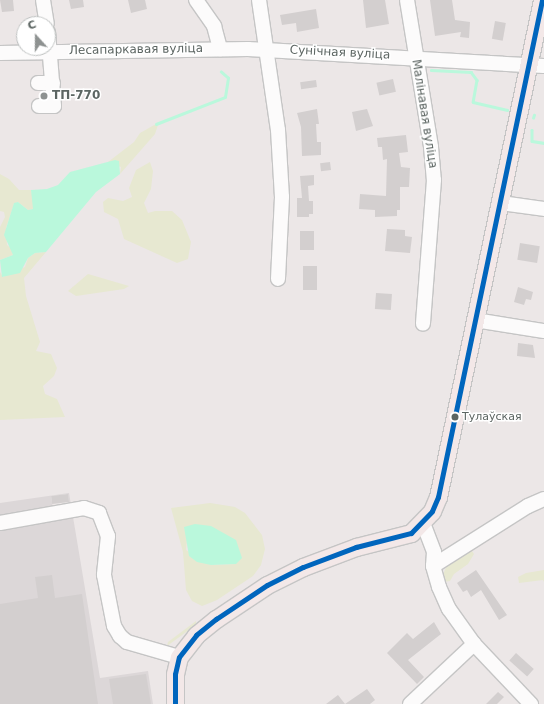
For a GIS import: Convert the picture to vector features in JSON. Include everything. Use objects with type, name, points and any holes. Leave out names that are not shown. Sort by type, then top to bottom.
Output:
[{"type":"main road","points":[[175,704],[174,674],[179,657],[196,635],[235,605],[267,585],[330,556],[401,537],[423,523],[432,511],[438,497],[500,203],[536,66],[542,0]]},
{"type":"street","points":[[43,0],[46,16]]},
{"type":"street","points":[[196,0],[214,26],[220,49]]},
{"type":"street","points":[[259,0],[278,130],[282,197],[278,279]]},
{"type":"street","name":"Малінавая вуліца","points":[[406,0],[431,147],[434,180],[423,324]]},
{"type":"street","name":"Лесапаркавая вуліца","points":[[56,51],[248,49]]},
{"type":"street","name":"Сунічная вуліца","points":[[248,49],[415,57],[536,66]]},
{"type":"street","name":"Лесапаркавая вуліца","points":[[0,53],[16,52]]},
{"type":"street","points":[[39,106],[54,106],[51,56]]},
{"type":"street","points":[[38,83],[53,83]]},
{"type":"street","points":[[500,203],[544,209]]},
{"type":"street","points":[[475,320],[544,332]]},
{"type":"street","points":[[433,566],[528,506],[544,500]]},
{"type":"street","points":[[0,523],[84,508],[99,513],[108,536],[104,575],[114,626],[120,636],[127,642],[179,657]]},
{"type":"street","points":[[423,523],[434,552],[433,566],[449,609],[474,644],[531,704]]},
{"type":"street","points":[[410,704],[474,644]]},
{"type":"shaded area","points":[[156,124],[158,125],[155,134],[120,174],[121,167],[108,162],[134,142],[140,133]]},
{"type":"shaded area","points":[[115,160],[119,161],[120,174],[96,192],[46,252],[35,253],[28,258],[20,273],[2,277],[0,260],[13,255],[4,235],[14,203],[18,202],[28,210],[33,209],[31,190],[47,189],[58,185],[70,172]]},
{"type":"shaded area","points":[[150,162],[153,171],[151,189],[144,203],[148,213],[155,211],[172,211],[182,220],[191,242],[188,259],[177,263],[124,239],[118,219],[104,212],[103,202],[108,198],[123,201],[132,197],[129,188],[136,170]]},
{"type":"shaded area","points":[[0,174],[9,179],[19,190],[31,190],[34,202],[33,209],[28,210],[18,202],[14,204],[6,228],[7,245],[12,249],[13,255],[0,260],[0,227],[5,217],[4,212],[0,211]]},
{"type":"shaded area","points":[[46,252],[24,278],[26,296],[40,342],[36,351],[51,354],[57,368],[54,376],[43,386],[45,394],[57,399],[65,417],[0,420],[0,272],[3,277],[25,267],[28,258],[35,253]]},
{"type":"shaded area","points":[[88,274],[129,286],[124,289],[76,296],[68,291]]},
{"type":"shaded area","points":[[69,493],[100,678],[148,671],[153,704],[0,704],[0,503]],"holes":[[[68,494],[69,506],[53,509],[51,496]]]},
{"type":"shaded area","points":[[210,503],[235,507],[245,513],[262,535],[265,549],[261,565],[253,576],[217,600],[202,606],[192,601],[186,590],[183,552],[171,508]],"holes":[[[187,539],[236,564],[211,565],[186,550]]]},
{"type":"shaded area","points":[[195,524],[211,526],[236,540],[242,558],[236,564],[211,565],[197,562],[189,556],[184,527]]},
{"type":"shaded area","points":[[470,548],[474,554],[468,564],[454,574],[450,581],[444,582],[444,572],[448,563]]},
{"type":"shaded area","points":[[544,570],[544,582],[543,580],[519,583],[518,577],[526,573]]},
{"type":"shaded area","points":[[196,621],[196,625],[167,646],[168,642]]},
{"type":"building","points":[[0,0],[13,0],[14,11],[2,12]]},
{"type":"building","points":[[69,0],[83,0],[84,7],[71,9]]},
{"type":"building","points":[[128,0],[145,0],[147,9],[131,13]]},
{"type":"building","points":[[363,0],[385,0],[389,24],[366,28]]},
{"type":"building","points":[[430,0],[452,0],[455,20],[470,22],[469,38],[460,37],[461,32],[435,36]]},
{"type":"building","points":[[316,9],[319,28],[297,32],[296,23],[282,25],[280,15]]},
{"type":"building","points":[[495,21],[506,23],[503,41],[492,39]]},
{"type":"building","points":[[393,79],[396,92],[379,95],[376,83]]},
{"type":"building","points":[[316,80],[317,87],[301,89],[300,82]]},
{"type":"building","points":[[317,109],[319,124],[316,124],[317,142],[321,142],[321,155],[302,156],[301,127],[297,113]]},
{"type":"building","points":[[367,109],[373,126],[356,131],[352,112]]},
{"type":"building","points":[[406,135],[408,152],[399,153],[401,167],[410,168],[409,187],[400,187],[400,210],[397,210],[397,216],[375,217],[375,210],[359,209],[360,194],[386,196],[387,159],[383,160],[382,147],[378,147],[377,138]]},
{"type":"building","points":[[330,162],[331,170],[321,171],[320,163]]},
{"type":"building","points":[[314,175],[314,185],[308,186],[309,201],[313,201],[313,214],[309,214],[309,217],[297,217],[297,198],[302,198],[300,176]]},
{"type":"building","points":[[387,229],[405,230],[405,236],[412,237],[410,253],[385,251]]},
{"type":"building","points":[[300,231],[314,231],[314,250],[300,250]]},
{"type":"building","points":[[520,243],[540,246],[537,263],[517,260]]},
{"type":"building","points":[[303,266],[317,266],[317,290],[303,290]]},
{"type":"building","points":[[518,287],[533,292],[531,300],[526,299],[524,305],[514,302]]},
{"type":"building","points":[[376,293],[392,294],[391,310],[375,309]]},
{"type":"building","points":[[518,343],[533,345],[535,358],[517,356]]},
{"type":"building","points":[[68,494],[69,502],[52,504],[51,496]]},
{"type":"building","points":[[476,570],[507,615],[499,620],[481,590],[471,597],[467,590],[463,592],[457,583]]},
{"type":"building","points":[[52,575],[55,598],[82,594],[98,704],[0,704],[0,604],[38,598],[35,577]]},
{"type":"building","points":[[434,622],[441,634],[408,660],[424,677],[417,684],[387,653],[407,633],[413,639]]},
{"type":"building","points":[[516,653],[534,669],[527,676],[509,660]]},
{"type":"building","points":[[146,674],[151,704],[113,704],[109,679]]},
{"type":"building","points":[[367,689],[375,700],[370,704],[345,704]]},
{"type":"building","points":[[498,692],[504,697],[497,704],[486,704]]},
{"type":"building","points":[[338,695],[345,704],[326,704]]},
{"type":"waterway","points":[[431,70],[471,72],[477,80],[473,102],[507,110]]},
{"type":"waterway","points":[[156,124],[225,97],[228,78],[221,72]]},
{"type":"waterway","points":[[532,130],[532,141],[544,143]]},
{"type":"transit line","points":[[175,704],[175,674],[179,657],[196,635],[216,619],[267,585],[303,567],[356,547],[411,533],[432,511],[438,497],[542,0]]},
{"type":"place","name":"ТП-770","points":[[44,96]]},
{"type":"place","name":"Тулаўская","points":[[455,417]]}]
